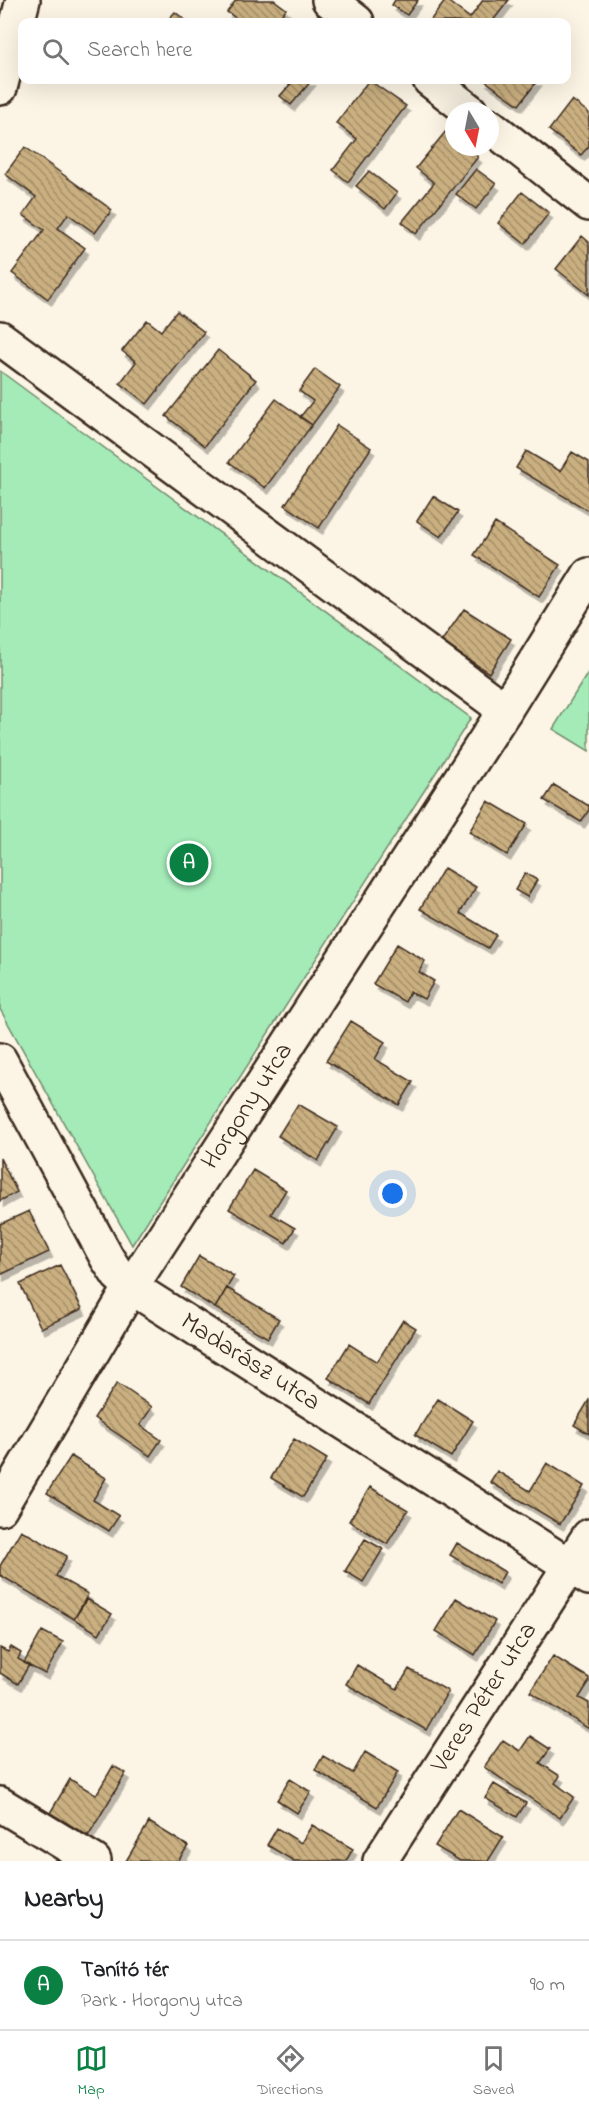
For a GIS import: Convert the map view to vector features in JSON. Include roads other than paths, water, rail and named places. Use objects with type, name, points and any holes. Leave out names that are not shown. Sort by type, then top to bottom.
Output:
[{"type":"street","points":[[18,18],[23,0]]},
{"type":"street","points":[[329,0],[352,18]]},
{"type":"street","points":[[0,88],[18,19]]},
{"type":"street","points":[[435,84],[458,102]]},
{"type":"street","points":[[499,133],[589,204]]},
{"type":"street","points":[[0,338],[505,710]]},
{"type":"street","name":"Horgony utca","points":[[0,1508],[131,1287],[505,710],[589,575]]},
{"type":"street","name":"Madarász utca","points":[[0,1060],[107,1258],[118,1275],[131,1287],[580,1572]]},
{"type":"street","name":"Veres Péter utca","points":[[380,1861],[580,1572],[589,1536]]},
{"type":"street","points":[[2,1809],[29,1820],[94,1861]]},
{"type":"place","name":"Tanító tér","points":[[189,863]]}]
